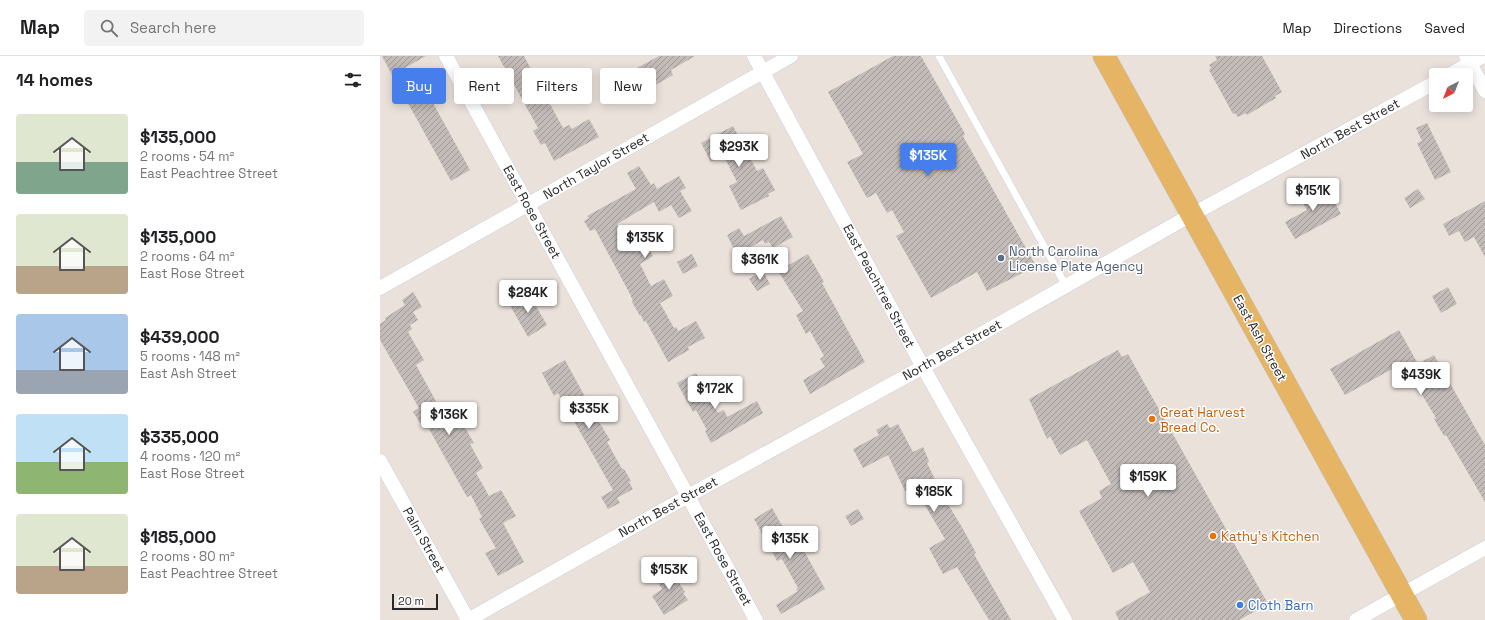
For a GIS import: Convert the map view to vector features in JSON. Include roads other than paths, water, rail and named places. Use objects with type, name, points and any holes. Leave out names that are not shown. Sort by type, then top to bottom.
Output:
[{"type":"main road","name":"East Ash Street","points":[[1104,56],[1416,620]]},
{"type":"street","name":"East Rose Street","points":[[446,56],[756,620]]},
{"type":"street","name":"East Peachtree Street","points":[[754,56],[923,367],[1065,620]]},
{"type":"street","name":"North Taylor Street","points":[[380,288],[791,56]]},
{"type":"street","points":[[1458,68],[1468,60],[1483,56]]},
{"type":"street","points":[[1468,60],[1485,91]]},
{"type":"street","name":"North Best Street","points":[[468,620],[688,496],[923,367],[1191,215],[1429,86]]},
{"type":"street","name":"Palm Street","points":[[380,461],[468,620]]},
{"type":"street","points":[[1356,620],[1485,548]]},
{"type":"lane","points":[[939,56],[1066,286]]},
{"type":"place","name":"North Carolina License Plate Agency","points":[[1001,258]]},
{"type":"place","name":"Great Harvest Bread Co.","points":[[1152,419]]},
{"type":"place","name":"Kathy's Kitchen","points":[[1213,536]]},
{"type":"place","name":"Cloth Barn","points":[[1240,605]]}]
